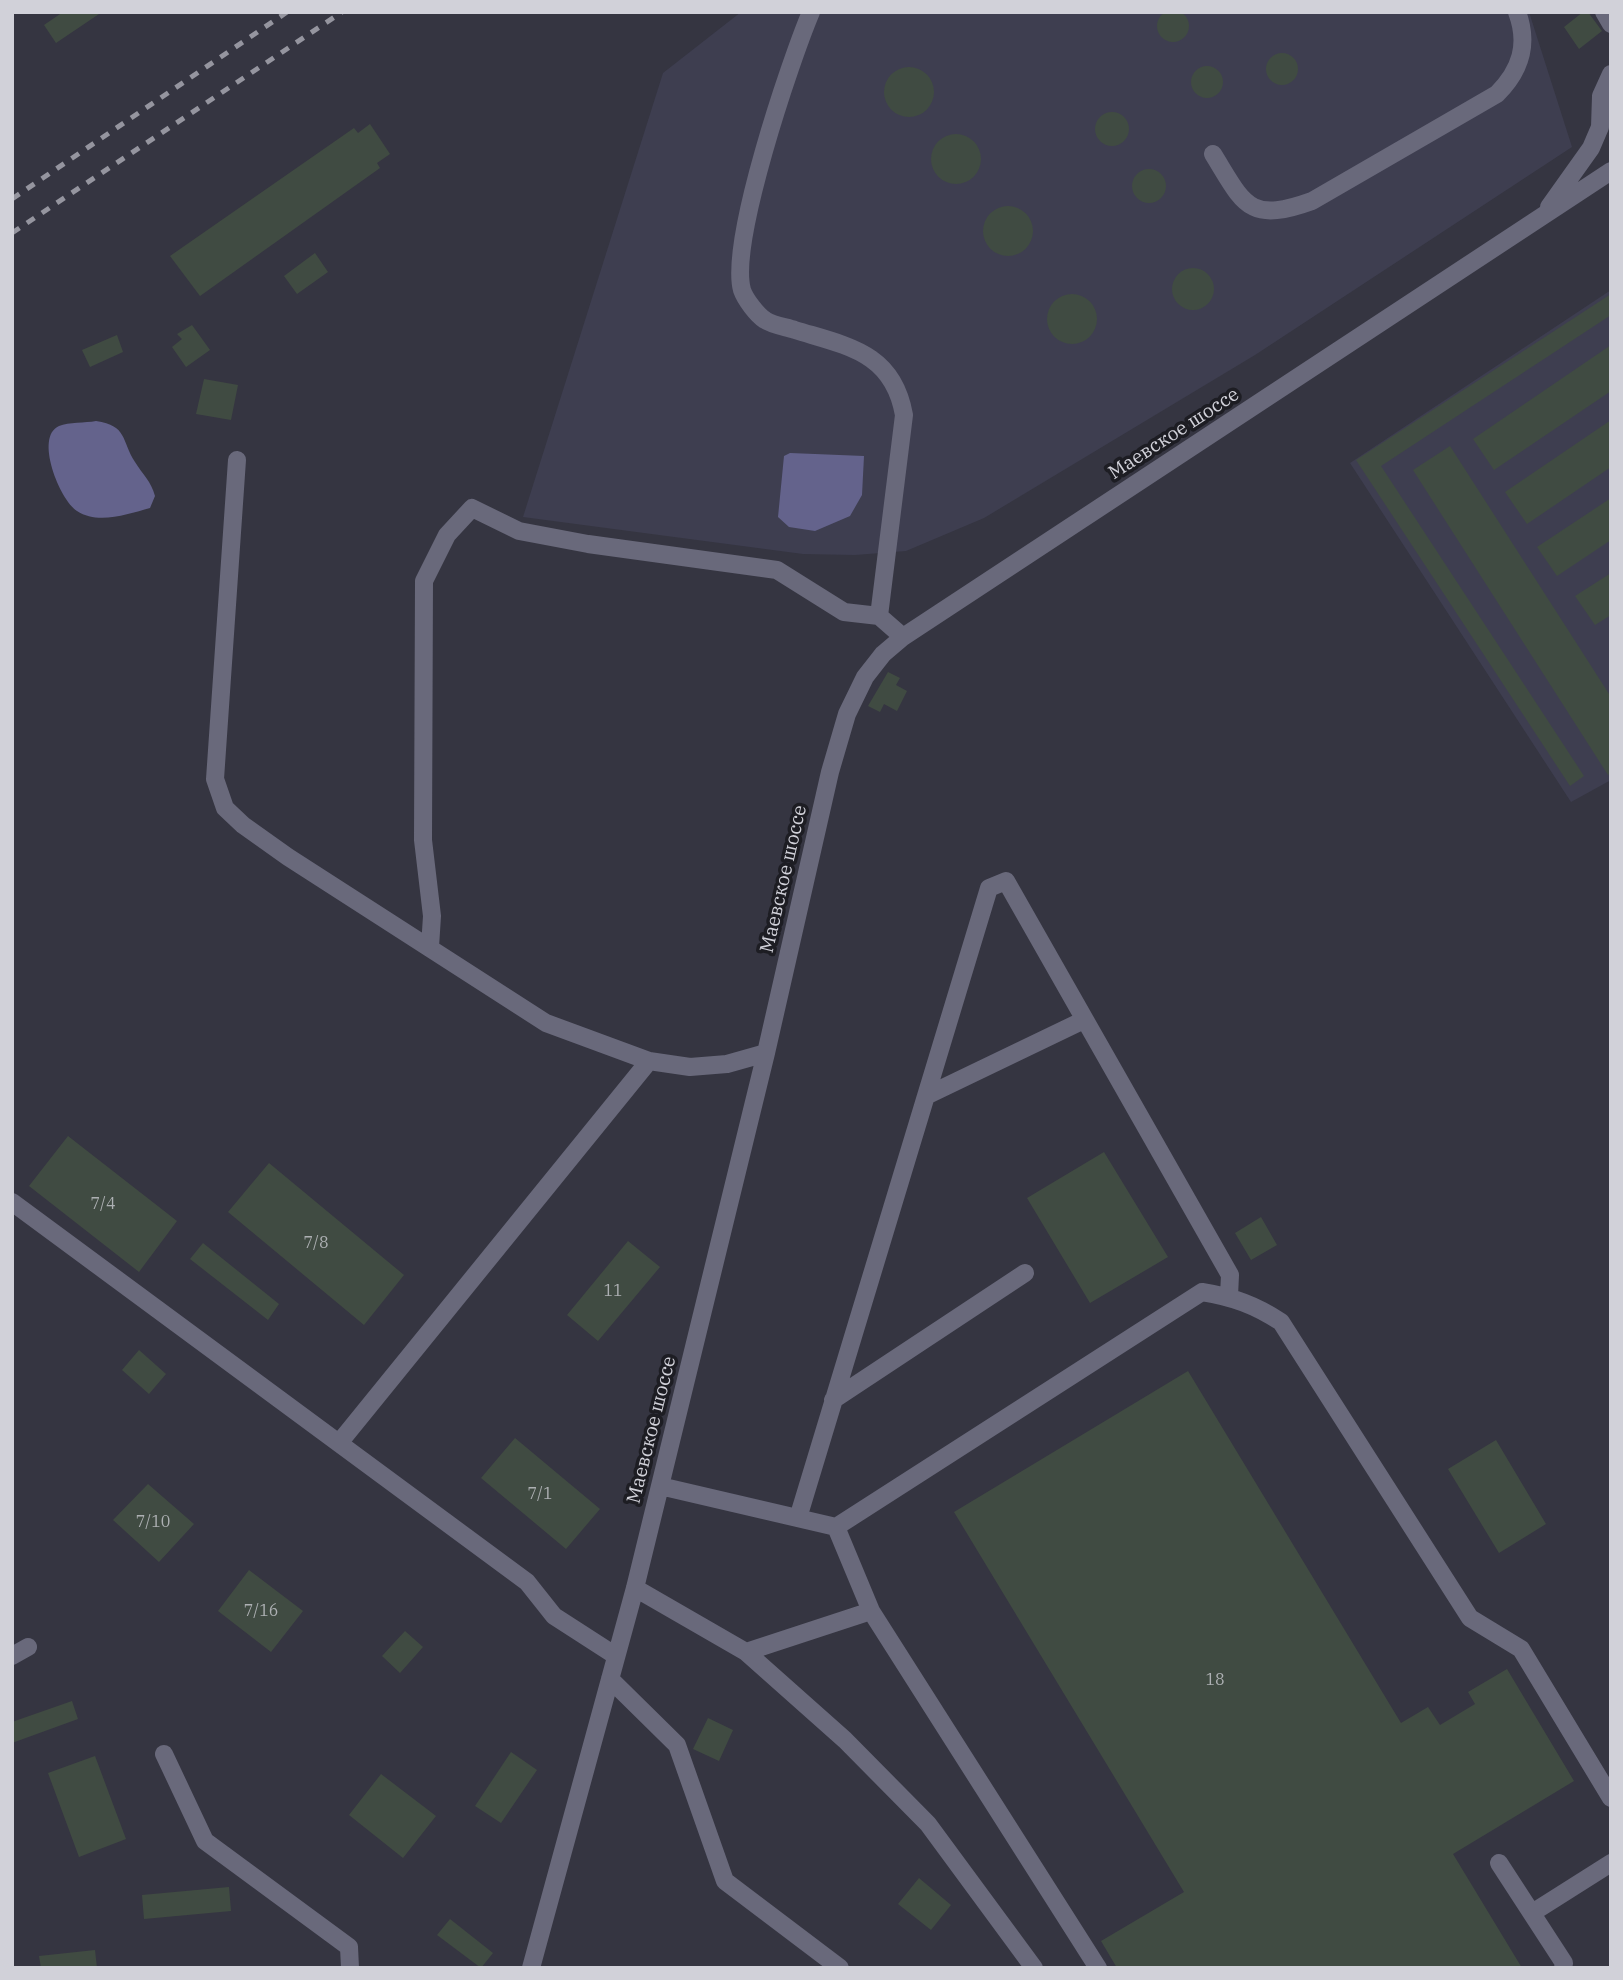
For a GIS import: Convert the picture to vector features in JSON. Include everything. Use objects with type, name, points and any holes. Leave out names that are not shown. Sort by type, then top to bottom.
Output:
[{"type":"street","points":[[811,12],[778,105],[754,192],[743,252],[742,292],[765,320],[840,343],[870,357],[890,375],[901,395],[904,415],[879,616]]},
{"type":"street","points":[[1213,154],[1242,202],[1255,209],[1283,212],[1312,201],[1497,94],[1511,80],[1521,59],[1524,42],[1517,12]]},
{"type":"street","points":[[1604,12],[1611,24]]},
{"type":"street","points":[[1541,217],[1606,131],[1601,96],[1611,74]]},
{"type":"street","name":"Маевское шоссе","points":[[531,1968],[635,1588],[766,1053],[830,772],[847,714],[865,677],[883,653],[903,637],[1611,171]]},
{"type":"street","points":[[237,460],[215,769],[215,779],[225,808],[243,825],[288,858],[547,1023],[649,1061],[690,1067],[727,1064],[766,1053]]},
{"type":"street","points":[[430,947],[432,916],[423,840],[424,581],[447,535],[472,508],[519,531],[588,544],[777,570],[844,612],[879,616],[903,637]]},
{"type":"street","points":[[798,1518],[989,888],[1006,881],[1230,1275],[1228,1296]]},
{"type":"street","points":[[926,1097],[1084,1020]]},
{"type":"street","points":[[340,1443],[649,1061]]},
{"type":"street","points":[[12,1202],[527,1582],[554,1616],[616,1656]]},
{"type":"street","points":[[833,1401],[1025,1273]]},
{"type":"street","points":[[660,1486],[836,1527],[1202,1292],[1228,1296],[1257,1306],[1280,1322],[1470,1618],[1521,1649],[1611,1798]]},
{"type":"street","points":[[836,1527],[871,1611],[1098,1968]]},
{"type":"street","points":[[635,1588],[746,1652],[845,1740],[928,1824],[1034,1968]]},
{"type":"street","points":[[746,1652],[871,1611]]},
{"type":"street","points":[[12,1656],[28,1647]]},
{"type":"street","points":[[610,1679],[677,1745],[725,1881],[840,1968]]},
{"type":"street","points":[[164,1755],[205,1841],[349,1947],[350,1968]]},
{"type":"street","points":[[1499,1863],[1564,1963],[1563,1968]]},
{"type":"street","points":[[1532,1913],[1611,1863]]},
{"type":"shaded area","points":[[741,12],[1529,12],[1572,147],[1255,355],[984,518],[906,551],[855,555],[803,554],[523,517],[663,73]]},
{"type":"shaded area","points":[[1611,290],[1611,780],[1571,802],[1350,463]]},
{"type":"water","points":[[96,421],[119,430],[155,496],[150,508],[104,518],[85,515],[70,505],[52,468],[49,442],[52,432],[63,425]]},
{"type":"water","points":[[790,453],[864,456],[862,495],[850,516],[815,531],[789,527],[778,517],[784,456]]},
{"type":"building","points":[[1173,10],[1184,15],[1189,26],[1184,37],[1173,42],[1162,37],[1157,26],[1162,15]]},
{"type":"building","points":[[63,12],[102,12],[56,43],[44,25]]},
{"type":"building","points":[[1583,12],[1588,12],[1602,31],[1579,49],[1564,27]]},
{"type":"building","points":[[1282,53],[1293,58],[1298,69],[1293,80],[1282,85],[1271,80],[1266,69],[1271,58]]},
{"type":"building","points":[[1207,66],[1218,71],[1223,82],[1218,93],[1207,98],[1196,93],[1191,82],[1196,71]]},
{"type":"building","points":[[909,67],[927,74],[934,92],[927,110],[909,117],[891,110],[884,92],[891,74]]},
{"type":"building","points":[[1112,112],[1124,117],[1129,129],[1124,141],[1112,146],[1100,141],[1095,129],[1100,117]]},
{"type":"building","points":[[370,124],[390,154],[377,163],[380,168],[200,296],[170,256],[354,128],[358,133]]},
{"type":"building","points":[[956,134],[974,141],[981,159],[974,177],[956,184],[938,177],[931,159],[938,141]]},
{"type":"building","points":[[1149,169],[1161,174],[1166,186],[1161,198],[1149,203],[1137,198],[1132,186],[1137,174]]},
{"type":"building","points":[[1008,206],[1026,213],[1033,231],[1026,249],[1008,256],[990,249],[983,231],[990,213]]},
{"type":"building","points":[[315,253],[328,272],[297,294],[284,276]]},
{"type":"building","points":[[1193,268],[1208,274],[1214,289],[1208,304],[1193,310],[1178,304],[1172,289],[1178,274]]},
{"type":"building","points":[[1072,294],[1090,301],[1097,319],[1090,337],[1072,344],[1054,337],[1047,319],[1054,301]]},
{"type":"building","points":[[1611,294],[1611,315],[1381,466],[1584,776],[1570,786],[1356,460]]},
{"type":"building","points":[[192,325],[210,350],[186,367],[172,347],[182,339],[177,334]]},
{"type":"building","points":[[117,335],[123,352],[90,367],[82,350]]},
{"type":"building","points":[[1611,345],[1611,391],[1494,470],[1473,439]]},
{"type":"building","points":[[204,379],[238,385],[231,420],[196,414]]},
{"type":"building","points":[[1611,420],[1611,467],[1527,524],[1505,492]]},
{"type":"building","points":[[1450,446],[1611,697],[1611,773],[1608,775],[1413,470]]},
{"type":"building","points":[[1611,498],[1611,540],[1557,576],[1537,547]]},
{"type":"building","points":[[1611,573],[1611,615],[1595,625],[1575,596]]},
{"type":"building","points":[[888,672],[900,678],[896,685],[907,691],[897,711],[884,704],[880,712],[868,706]]},
{"type":"building","points":[[68,1136],[177,1221],[139,1272],[29,1186]]},
{"type":"building","points":[[1104,1152],[1168,1257],[1090,1303],[1027,1198]]},
{"type":"building","points":[[269,1163],[404,1275],[364,1325],[228,1212]]},
{"type":"building","points":[[1261,1217],[1277,1245],[1251,1260],[1235,1233]]},
{"type":"building","points":[[628,1241],[660,1267],[598,1341],[567,1315]]},
{"type":"building","points":[[203,1243],[279,1304],[268,1320],[190,1259]]},
{"type":"building","points":[[139,1350],[166,1374],[149,1394],[122,1370]]},
{"type":"building","points":[[1188,1371],[1401,1723],[1428,1707],[1440,1725],[1475,1704],[1468,1692],[1507,1669],[1574,1781],[1453,1854],[1522,1968],[1117,1968],[1101,1941],[1184,1892],[954,1512]]},
{"type":"building","points":[[515,1438],[600,1509],[566,1549],[481,1478]]},
{"type":"building","points":[[1496,1440],[1546,1524],[1499,1553],[1448,1469]]},
{"type":"building","points":[[148,1484],[194,1524],[159,1562],[113,1520]]},
{"type":"building","points":[[249,1570],[303,1611],[271,1652],[218,1611]]},
{"type":"building","points":[[405,1631],[423,1647],[400,1673],[382,1656]]},
{"type":"building","points":[[72,1701],[78,1719],[12,1743],[12,1722]]},
{"type":"building","points":[[708,1718],[733,1730],[719,1761],[693,1749]]},
{"type":"building","points":[[511,1752],[537,1770],[501,1823],[475,1806]]},
{"type":"building","points":[[95,1756],[126,1839],[79,1857],[48,1773]]},
{"type":"building","points":[[381,1774],[436,1816],[403,1858],[349,1815]]},
{"type":"building","points":[[919,1878],[951,1905],[931,1930],[898,1904]]},
{"type":"building","points":[[229,1887],[231,1911],[144,1919],[142,1895]]},
{"type":"building","points":[[450,1919],[493,1953],[481,1968],[437,1935]]},
{"type":"building","points":[[95,1950],[97,1968],[41,1968],[39,1956]]},
{"type":"railway","points":[[12,199],[287,12]]},
{"type":"railway","points":[[12,233],[342,12]]}]
